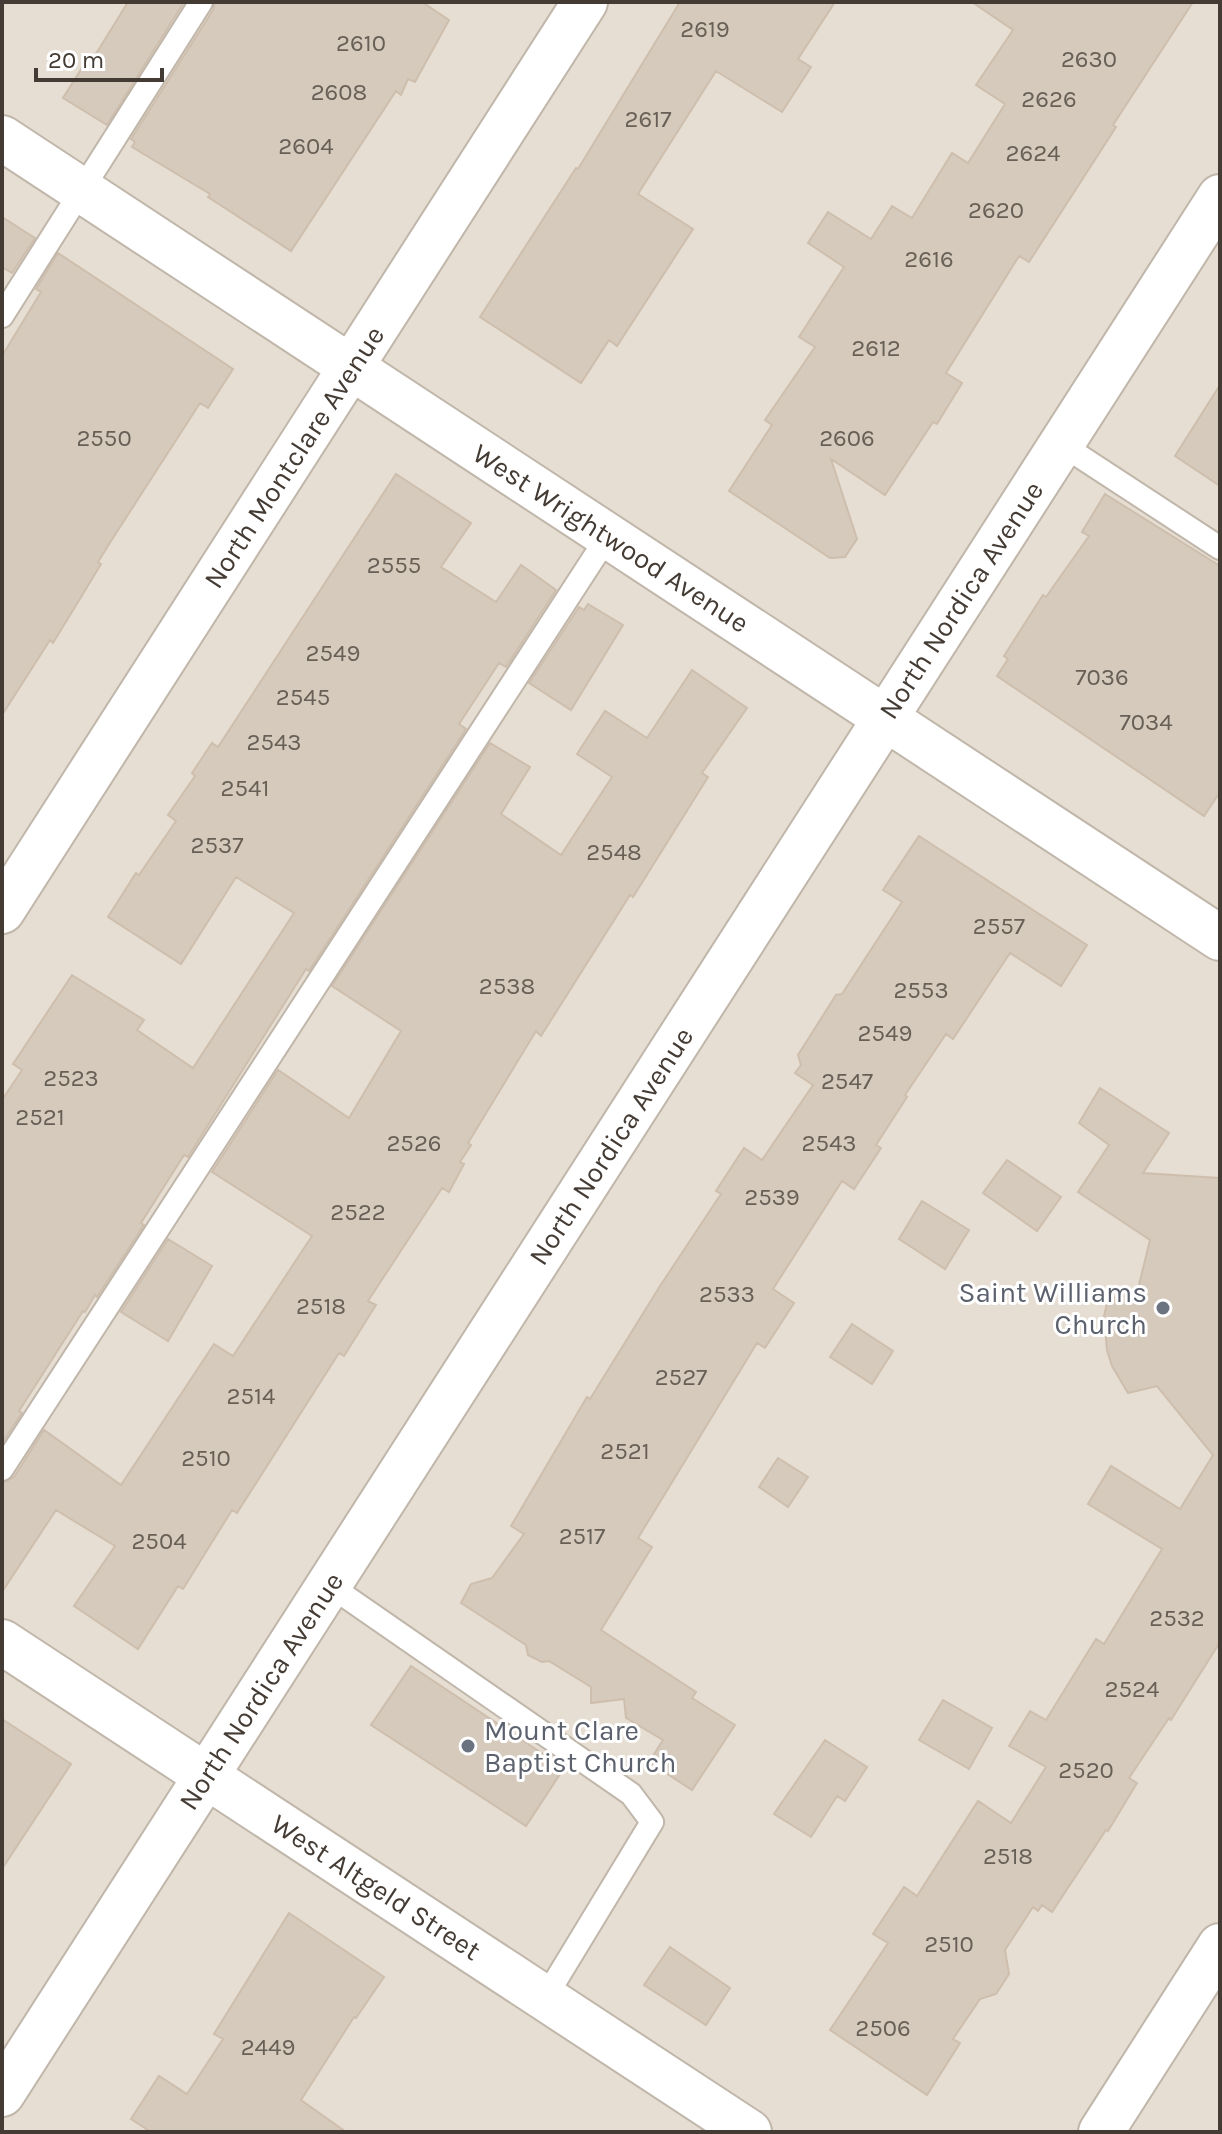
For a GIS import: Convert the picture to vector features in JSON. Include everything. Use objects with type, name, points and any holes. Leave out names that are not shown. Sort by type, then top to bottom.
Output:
[{"type":"street","name":"North Montclare Avenue","points":[[2,911],[585,2]]},
{"type":"street","name":"West Wrightwood Avenue","points":[[2,138],[1220,938]]},
{"type":"street","name":"North Nordica Avenue","points":[[2,2094],[1220,197]]},
{"type":"street","name":"West Altgeld Street","points":[[2,1642],[749,2132]]},
{"type":"street","points":[[1101,2132],[1220,1946]]},
{"type":"lane","points":[[2,316],[201,2]]},
{"type":"lane","points":[[1061,444],[1220,548]]},
{"type":"lane","points":[[2,1469],[608,536]]},
{"type":"lane","points":[[329,1585],[631,1794],[652,1822],[545,1998]]},
{"type":"shaded area","points":[[2,2],[1220,2],[1220,2132],[2,2132]]},
{"type":"building","points":[[128,2],[184,2],[107,125],[63,98],[90,55],[94,57]]},
{"type":"building","points":[[215,2],[422,2],[449,20],[415,82],[408,79],[401,95],[396,91],[291,251],[208,197],[210,194],[132,147],[135,142],[131,139],[213,10]]},
{"type":"building","points":[[680,2],[835,2],[798,59],[811,67],[782,112],[716,71],[638,194],[693,229],[617,346],[609,340],[581,383],[480,317],[578,169]]},
{"type":"building","points":[[972,2],[1193,2],[1029,262],[1019,256],[946,373],[962,383],[937,424],[933,422],[885,495],[831,459],[857,539],[845,557],[830,558],[729,491],[772,425],[765,420],[815,347],[799,337],[844,267],[808,243],[828,212],[871,239],[892,206],[912,218],[952,153],[968,163],[1005,104],[976,85],[1013,30]]},
{"type":"building","points":[[2,217],[35,238],[12,273],[2,267]]},
{"type":"building","points":[[58,253],[233,369],[208,408],[200,403],[98,562],[101,564],[53,643],[50,640],[2,715],[2,356],[41,292],[36,289]]},
{"type":"building","points":[[1220,385],[1220,486],[1175,456]]},
{"type":"building","points":[[396,474],[471,523],[441,567],[496,602],[521,565],[556,590],[506,667],[499,663],[459,724],[466,729],[309,971],[306,969],[188,1157],[184,1155],[141,1223],[144,1225],[97,1297],[95,1295],[83,1311],[2,1443],[2,1100],[22,1070],[13,1064],[72,975],[144,1020],[137,1030],[193,1068],[294,913],[236,877],[181,964],[108,917],[136,873],[139,875],[176,821],[168,815],[195,776],[192,773],[212,743],[218,747]]},
{"type":"building","points":[[1105,494],[1220,566],[1220,792],[1204,816],[997,676],[1008,659],[1004,656],[1043,595],[1046,597],[1089,536],[1082,532]]},
{"type":"building","points":[[588,604],[623,625],[571,710],[529,683],[579,607],[584,610]]},
{"type":"building","points":[[692,670],[747,708],[702,773],[708,777],[633,897],[630,895],[541,1036],[536,1031],[468,1143],[471,1145],[460,1162],[464,1164],[449,1192],[442,1188],[368,1301],[376,1305],[344,1356],[339,1353],[237,1513],[232,1510],[183,1589],[178,1586],[138,1649],[74,1606],[115,1546],[56,1510],[2,1592],[2,1483],[14,1477],[44,1430],[121,1485],[214,1344],[233,1356],[312,1236],[212,1172],[278,1070],[349,1118],[401,1031],[332,986],[490,743],[530,767],[501,814],[561,855],[612,777],[577,754],[605,711],[647,738]]},
{"type":"building","points":[[919,836],[1087,945],[1061,986],[1010,953],[953,1039],[946,1034],[905,1095],[907,1097],[876,1145],[881,1148],[854,1189],[842,1181],[773,1289],[794,1303],[765,1348],[757,1343],[638,1538],[652,1547],[601,1630],[696,1692],[692,1698],[735,1725],[692,1790],[649,1762],[663,1740],[626,1718],[624,1699],[591,1703],[591,1687],[549,1661],[542,1662],[528,1655],[526,1645],[461,1603],[471,1584],[492,1578],[524,1534],[511,1526],[587,1397],[590,1399],[721,1194],[716,1191],[744,1148],[762,1160],[813,1085],[795,1073],[801,1065],[798,1055],[902,902],[883,890]]},
{"type":"building","points":[[1100,1088],[1169,1133],[1143,1173],[1219,1178],[1220,1642],[1171,1720],[1169,1718],[1129,1778],[1137,1783],[1052,1912],[1042,1905],[1038,1911],[1033,1907],[1005,1950],[1009,1974],[996,1994],[980,1999],[953,2039],[960,2043],[927,2095],[830,2030],[888,1943],[873,1934],[904,1887],[917,1896],[978,1801],[1011,1823],[1046,1767],[1009,1746],[1030,1711],[1046,1720],[1096,1639],[1104,1644],[1162,1549],[1088,1504],[1111,1466],[1180,1509],[1213,1455],[1157,1386],[1128,1393],[1112,1366],[1107,1350],[1104,1316],[1108,1299],[1137,1293],[1150,1240],[1078,1192],[1109,1145],[1079,1123]]},
{"type":"building","points":[[1007,1160],[1061,1197],[1037,1231],[983,1193]]},
{"type":"building","points":[[922,1201],[969,1230],[945,1269],[899,1239]]},
{"type":"building","points":[[168,1239],[212,1266],[168,1341],[121,1312]]},
{"type":"building","points":[[852,1324],[893,1351],[872,1384],[830,1357]]},
{"type":"building","points":[[778,1458],[808,1477],[788,1507],[759,1487]]},
{"type":"building","name":"Mount Clare Baptist Church","points":[[411,1666],[564,1768],[526,1826],[371,1725]]},
{"type":"building","points":[[943,1700],[992,1728],[969,1769],[919,1740]]},
{"type":"building","points":[[2,1719],[71,1764],[2,1869]]},
{"type":"building","points":[[825,1740],[867,1767],[845,1801],[837,1796],[811,1837],[774,1814]]},
{"type":"building","points":[[289,1913],[384,1977],[354,2017],[301,2100],[346,2132],[151,2132],[131,2119],[159,2076],[187,2094],[223,2039],[214,2034]]},
{"type":"building","points":[[670,1947],[730,1988],[706,2025],[644,1985]]},
{"type":"place","name":"Saint Williams Church","points":[[1163,1308]]},
{"type":"place","name":"Mount Clare Baptist Church","points":[[468,1746]]}]
